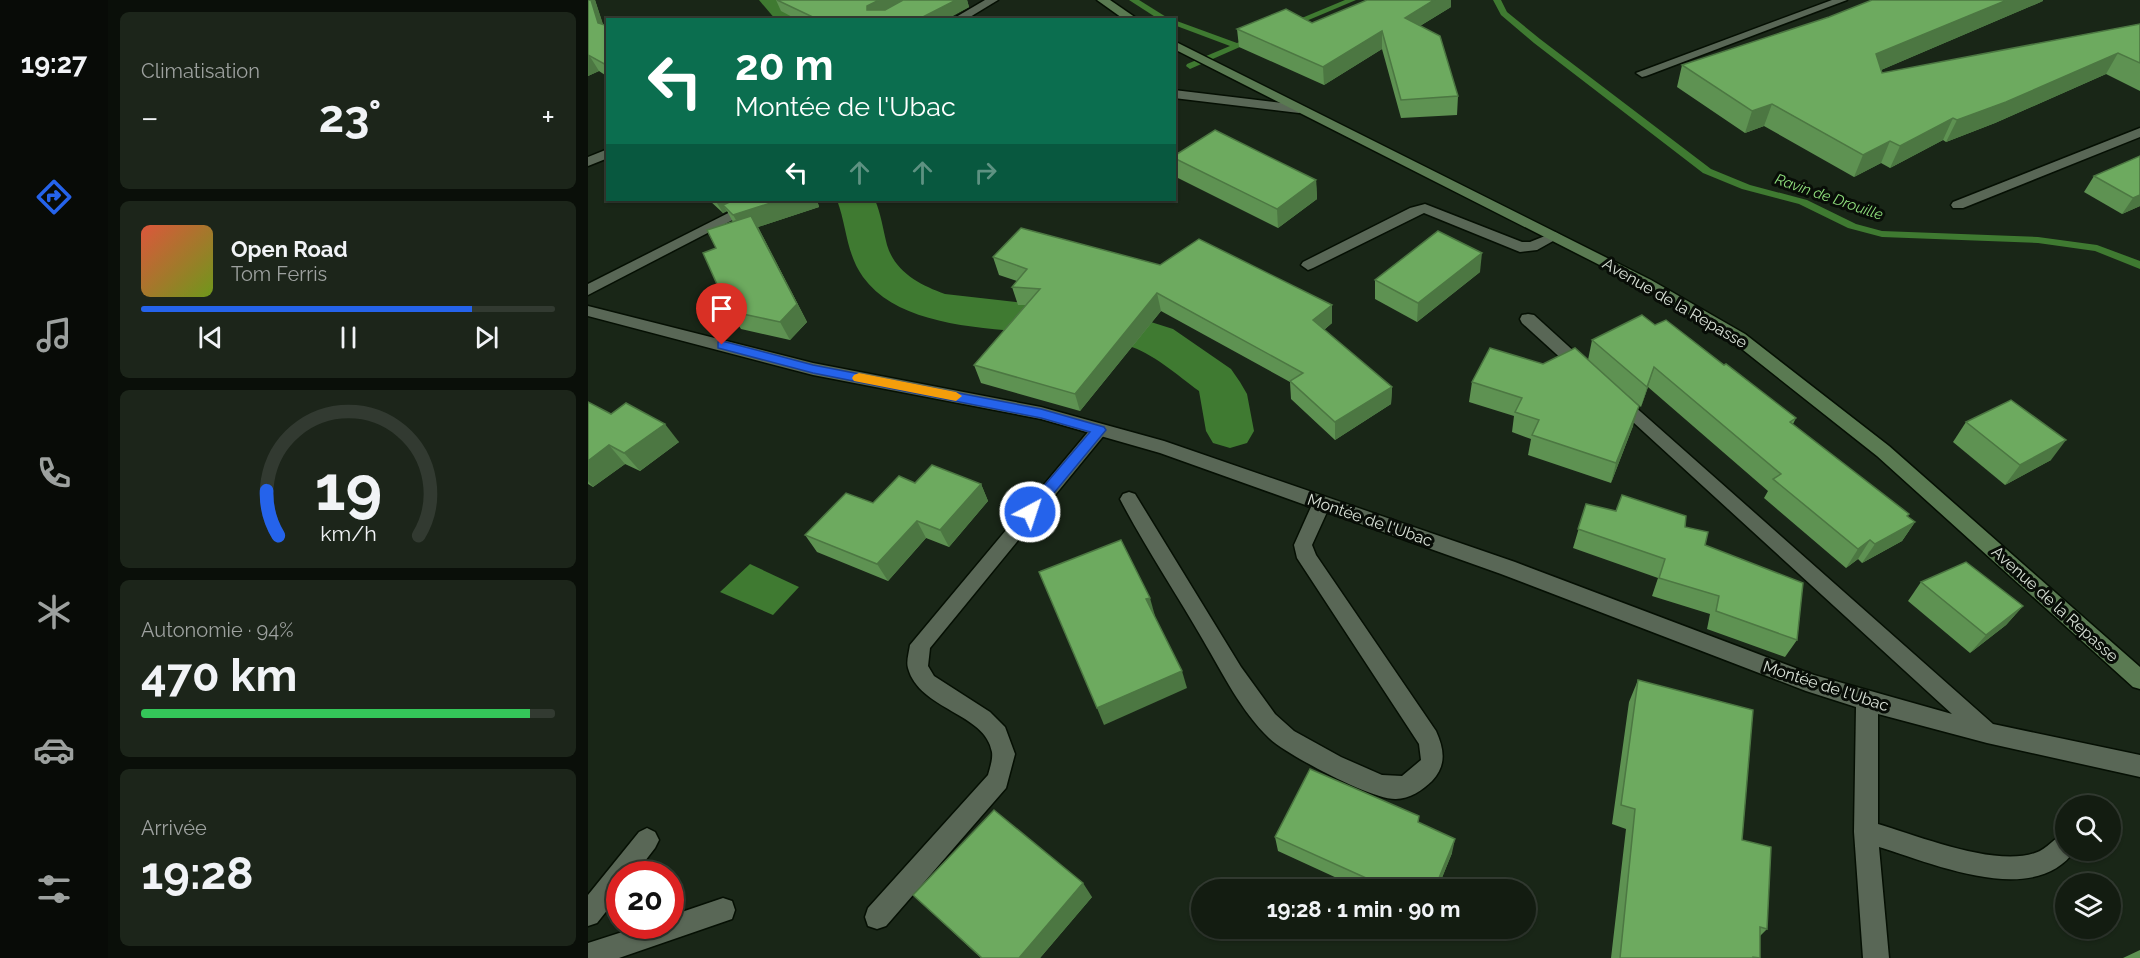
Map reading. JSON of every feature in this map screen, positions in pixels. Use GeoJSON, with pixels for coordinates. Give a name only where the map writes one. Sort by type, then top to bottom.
{"type":"FeatureCollection","features":[{"type":"Feature","properties":{"kind":"street"},"geometry":{"type":"LineString","coordinates":[[960,18],[993,0]]}},
{"type":"Feature","properties":{"kind":"street"},"geometry":{"type":"LineString","coordinates":[[1102,0],[1131,18]]}},
{"type":"Feature","properties":{"kind":"street"},"geometry":{"type":"LineString","coordinates":[[1642,73],[1842,0]]}},
{"type":"Feature","properties":{"kind":"street","name":"Avenue de la Repasse"},"geometry":{"type":"LineString","coordinates":[[1176,45],[1555,236],[1709,320],[1763,355],[1883,451],[2140,680]]}},
{"type":"Feature","properties":{"kind":"street"},"geometry":{"type":"LineString","coordinates":[[1176,94],[1299,109]]}},
{"type":"Feature","properties":{"kind":"street"},"geometry":{"type":"LineString","coordinates":[[1958,204],[2140,132]]}},
{"type":"Feature","properties":{"kind":"street"},"geometry":{"type":"LineString","coordinates":[[588,162],[606,154]]}},
{"type":"Feature","properties":{"kind":"street"},"geometry":{"type":"LineString","coordinates":[[588,290],[762,201]]}},
{"type":"Feature","properties":{"kind":"street"},"geometry":{"type":"LineString","coordinates":[[1308,265],[1425,208],[1520,247],[1532,247],[1555,236]]}},
{"type":"Feature","properties":{"kind":"street","name":"Montée de l'Ubac"},"geometry":{"type":"LineString","coordinates":[[588,311],[813,369],[1041,413],[1164,448],[1508,567],[1813,684],[1987,733],[2140,766]]}},
{"type":"Feature","properties":{"kind":"street"},"geometry":{"type":"LineString","coordinates":[[1528,319],[1987,733]]}},
{"type":"Feature","properties":{"kind":"street"},"geometry":{"type":"LineString","coordinates":[[877,917],[998,780],[1005,760],[1003,742],[990,724],[937,692],[920,676],[916,666],[916,656],[921,645],[1099,430]]}},
{"type":"Feature","properties":{"kind":"street"},"geometry":{"type":"LineString","coordinates":[[1129,499],[1242,687],[1279,733],[1361,777],[1385,787],[1398,788],[1413,782],[1430,768],[1434,757],[1433,749],[1428,738],[1307,558],[1303,545],[1321,504]]}},
{"type":"Feature","properties":{"kind":"street"},"geometry":{"type":"LineString","coordinates":[[1867,701],[1866,832],[1876,958]]}},
{"type":"Feature","properties":{"kind":"street"},"geometry":{"type":"LineString","coordinates":[[1866,832],[1992,868],[2018,869],[2038,864],[2055,856]]}},
{"type":"Feature","properties":{"kind":"street"},"geometry":{"type":"LineString","coordinates":[[588,914],[647,840]]}},
{"type":"Feature","properties":{"kind":"street"},"geometry":{"type":"LineString","coordinates":[[588,956],[723,910]]}},
{"type":"Feature","properties":{"kind":"shaded area"},"geometry":{"type":"Polygon","coordinates":[[[750,564],[799,587],[773,615],[720,592],[750,564]]]}},
{"type":"Feature","properties":{"kind":"building"},"geometry":{"type":"Polygon","coordinates":[[[588,0],[591,0],[598,23],[606,25],[606,65],[588,55],[588,0]]]}},
{"type":"Feature","properties":{"kind":"building"},"geometry":{"type":"Polygon","coordinates":[[[777,0],[879,0],[867,6],[867,10],[885,10],[903,0],[956,0],[921,18],[815,18],[777,0]]]}},
{"type":"Feature","properties":{"kind":"building"},"geometry":{"type":"Polygon","coordinates":[[[1367,0],[1434,0],[1405,18],[1440,36],[1458,96],[1401,100],[1382,31],[1323,67],[1237,29],[1286,9],[1312,23],[1367,0]]]}},
{"type":"Feature","properties":{"kind":"building"},"geometry":{"type":"Polygon","coordinates":[[[1872,0],[2007,0],[1876,54],[1882,73],[2140,24],[2140,63],[2118,53],[2006,102],[1957,120],[1953,118],[1900,146],[1890,141],[1863,155],[1772,104],[1752,111],[1682,65],[1829,17],[1872,0]]]}},
{"type":"Feature","properties":{"kind":"building"},"geometry":{"type":"Polygon","coordinates":[[[1215,130],[1316,180],[1277,209],[1176,159],[1176,155],[1215,130]]]}},
{"type":"Feature","properties":{"kind":"building"},"geometry":{"type":"Polygon","coordinates":[[[2140,156],[2140,195],[2133,198],[2094,176],[2140,156]]]}},
{"type":"Feature","properties":{"kind":"building"},"geometry":{"type":"Polygon","coordinates":[[[732,201],[777,201],[733,215],[723,205],[732,201]]]}},
{"type":"Feature","properties":{"kind":"building"},"geometry":{"type":"Polygon","coordinates":[[[751,216],[797,304],[780,322],[729,311],[703,253],[716,248],[707,230],[751,216]]]}},
{"type":"Feature","properties":{"kind":"building"},"geometry":{"type":"Polygon","coordinates":[[[1021,228],[1160,265],[1199,239],[1332,305],[1313,320],[1392,387],[1335,422],[1290,381],[1303,373],[1157,293],[1075,394],[974,365],[1040,289],[1012,287],[1027,269],[993,257],[1021,228]]]}},
{"type":"Feature","properties":{"kind":"building"},"geometry":{"type":"Polygon","coordinates":[[[1438,231],[1482,253],[1418,303],[1375,280],[1438,231]]]}},
{"type":"Feature","properties":{"kind":"building"},"geometry":{"type":"Polygon","coordinates":[[[1642,315],[1655,325],[1666,320],[1724,365],[1726,364],[1796,418],[1790,422],[1909,514],[1907,516],[1915,522],[1875,544],[1870,540],[1858,549],[1773,479],[1781,474],[1654,367],[1647,387],[1592,340],[1642,315]]]}},
{"type":"Feature","properties":{"kind":"building"},"geometry":{"type":"Polygon","coordinates":[[[1490,348],[1543,364],[1575,348],[1639,406],[1616,463],[1532,435],[1539,420],[1515,412],[1522,398],[1472,382],[1490,348]]]}},
{"type":"Feature","properties":{"kind":"building"},"geometry":{"type":"Polygon","coordinates":[[[2011,400],[2066,440],[2020,465],[1966,422],[2011,400]]]}},
{"type":"Feature","properties":{"kind":"building"},"geometry":{"type":"Polygon","coordinates":[[[588,402],[611,414],[626,403],[665,424],[624,453],[609,445],[588,461],[588,402]]]}},
{"type":"Feature","properties":{"kind":"building"},"geometry":{"type":"Polygon","coordinates":[[[932,465],[981,484],[940,530],[917,521],[877,564],[805,535],[846,493],[873,503],[899,476],[915,483],[932,465]]]}},
{"type":"Feature","properties":{"kind":"building"},"geometry":{"type":"Polygon","coordinates":[[[1622,495],[1686,516],[1685,527],[1708,532],[1705,545],[1803,583],[1797,640],[1716,611],[1719,596],[1659,578],[1665,559],[1578,529],[1586,504],[1616,511],[1622,495]]]}},
{"type":"Feature","properties":{"kind":"building"},"geometry":{"type":"Polygon","coordinates":[[[1121,540],[1150,598],[1146,599],[1182,671],[1097,708],[1039,572],[1121,540]]]}},
{"type":"Feature","properties":{"kind":"building"},"geometry":{"type":"Polygon","coordinates":[[[1966,562],[2023,606],[1986,635],[1921,582],[1966,562]]]}},
{"type":"Feature","properties":{"kind":"building"},"geometry":{"type":"Polygon","coordinates":[[[1638,680],[1753,710],[1742,840],[1771,847],[1767,929],[1760,927],[1760,958],[1620,958],[1635,809],[1621,805],[1638,680]]]}},
{"type":"Feature","properties":{"kind":"building"},"geometry":{"type":"Polygon","coordinates":[[[1310,769],[1419,816],[1418,822],[1455,839],[1439,879],[1368,879],[1275,837],[1310,769]]]}},
{"type":"Feature","properties":{"kind":"building"},"geometry":{"type":"Polygon","coordinates":[[[994,810],[1083,883],[1019,958],[982,958],[913,895],[994,810]]]}},
{"type":"Feature","properties":{"kind":"waterway"},"geometry":{"type":"LineString","coordinates":[[774,0],[791,18]]}},
{"type":"Feature","properties":{"kind":"waterway"},"geometry":{"type":"LineString","coordinates":[[1133,0],[1164,18]]}},
{"type":"Feature","properties":{"kind":"waterway"},"geometry":{"type":"LineString","coordinates":[[1289,25],[1352,0]]}},
{"type":"Feature","properties":{"kind":"waterway","name":"Ravin de Drouille"},"geometry":{"type":"LineString","coordinates":[[1497,0],[1504,13],[1537,41],[1707,171],[1746,187],[1803,202],[1852,226],[1882,234],[2038,240],[2097,248],[2140,265]]}},
{"type":"Feature","properties":{"kind":"waterway"},"geometry":{"type":"LineString","coordinates":[[1176,23],[1237,46]]}},
{"type":"Feature","properties":{"kind":"waterway"},"geometry":{"type":"LineString","coordinates":[[1190,66],[1254,39]]}},
{"type":"Feature","properties":{"kind":"waterway"},"geometry":{"type":"LineString","coordinates":[[856,201],[872,258],[878,269],[896,287],[919,300],[944,308],[1095,325],[1132,331],[1157,340],[1215,380],[1224,394],[1230,431]]}},
{"type":"Feature","properties":{"kind":"slow traffic"},"geometry":{"type":"LineString","coordinates":[[859,378],[956,396]]}},
{"type":"Feature","properties":{"kind":"route"},"geometry":{"type":"LineString","coordinates":[[722,345],[813,369],[1041,413],[1099,430],[1030,512]]}}]}
